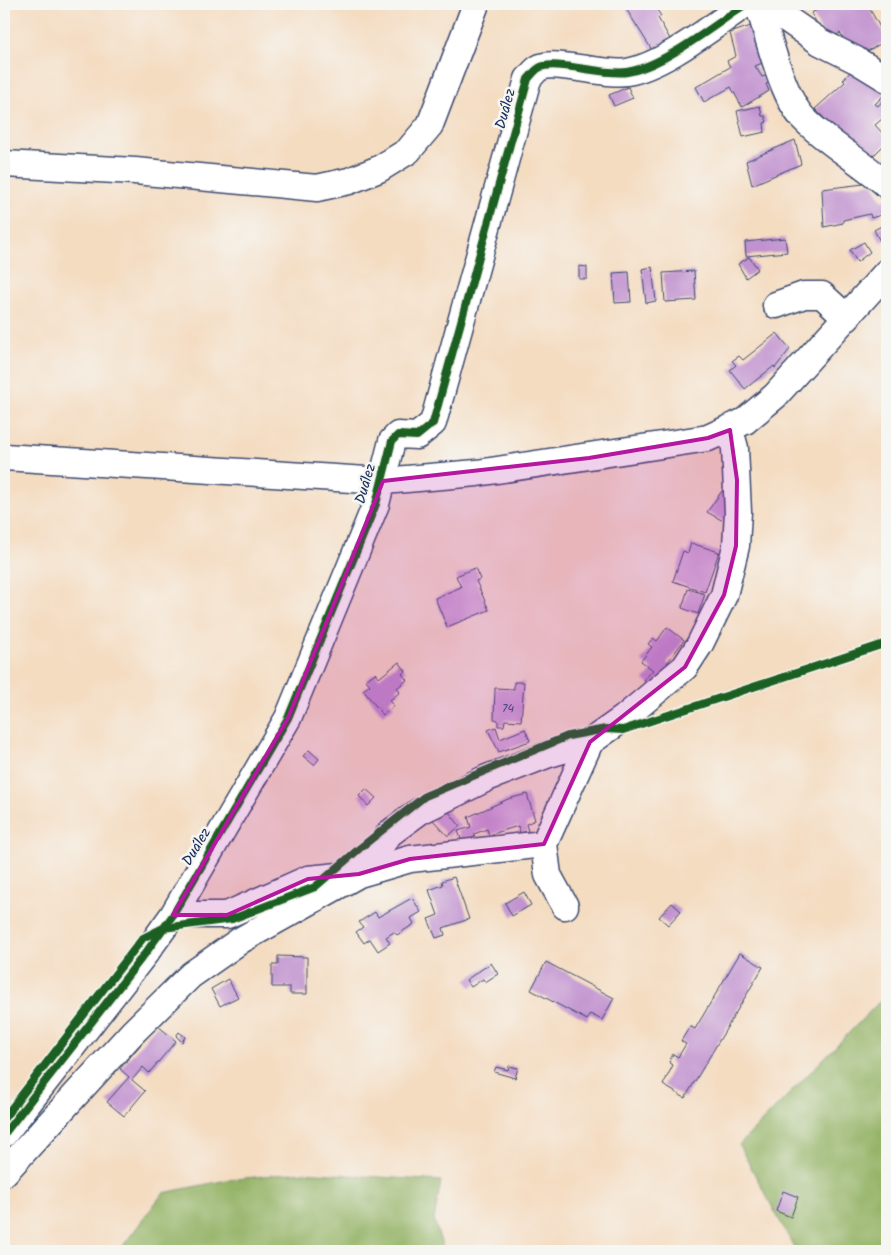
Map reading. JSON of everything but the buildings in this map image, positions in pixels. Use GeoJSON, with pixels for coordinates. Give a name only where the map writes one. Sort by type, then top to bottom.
{"type":"FeatureCollection","features":[{"type":"Feature","properties":{"kind":"street"},"geometry":{"type":"LineString","coordinates":[[4,164],[135,171],[317,188],[349,181],[378,168],[408,151],[430,125],[476,4]]}},
{"type":"Feature","properties":{"kind":"street","name":"Duález"},"geometry":{"type":"LineString","coordinates":[[4,1134],[147,952],[173,915],[288,718],[376,504],[392,441],[398,435],[417,436],[433,423],[528,79],[539,68],[553,65],[607,73],[626,72],[647,67],[746,4]]}},
{"type":"Feature","properties":{"kind":"street"},"geometry":{"type":"LineString","coordinates":[[758,4],[785,86],[801,117],[823,136],[872,171],[887,185]]}},
{"type":"Feature","properties":{"kind":"street"},"geometry":{"type":"LineString","coordinates":[[765,4],[820,42],[856,60],[887,79]]}},
{"type":"Feature","properties":{"kind":"street","name":"Duález"},"geometry":{"type":"LineString","coordinates":[[4,457],[383,481],[477,473],[708,438],[730,430],[775,396],[887,272]]}},
{"type":"Feature","properties":{"kind":"street"},"geometry":{"type":"LineString","coordinates":[[776,305],[804,295],[822,295],[847,318]]}},
{"type":"Feature","properties":{"kind":"street"},"geometry":{"type":"LineString","coordinates":[[12,1160],[133,1032],[191,975],[241,940],[359,874],[390,833],[420,811],[487,778],[549,754],[590,742],[624,718],[685,667],[700,644],[724,595],[736,546],[738,512],[735,448],[730,430]]}},
{"type":"Feature","properties":{"kind":"street"},"geometry":{"type":"LineString","coordinates":[[565,906],[548,875],[544,844],[590,742]]}},
{"type":"Feature","properties":{"kind":"street"},"geometry":{"type":"LineString","coordinates":[[173,915],[227,915],[308,880],[359,874],[410,859],[544,844]]}},
{"type":"Feature","properties":{"kind":"highlighted area"},"geometry":{"type":"Polygon","coordinates":[[[730,430],[737,480],[736,546],[724,595],[685,667],[590,742],[544,844],[410,859],[359,874],[308,879],[227,915],[173,915],[288,718],[383,481],[589,458],[708,438],[730,430]]]}},
{"type":"Feature","properties":{"kind":"green space"},"geometry":{"type":"Polygon","coordinates":[[[887,994],[887,1251],[796,1251],[739,1145],[887,994]]]}},
{"type":"Feature","properties":{"kind":"green space"},"geometry":{"type":"Polygon","coordinates":[[[302,1172],[441,1181],[434,1220],[444,1251],[119,1251],[163,1193],[227,1180],[302,1172]]]}},
{"type":"Feature","properties":{"kind":"cycle path"},"geometry":{"type":"LineString","coordinates":[[4,1134],[173,915],[288,718],[376,504],[392,441],[398,435],[417,436],[433,423],[528,79],[538,69],[556,65],[617,73],[641,68],[657,62],[688,44],[746,4]]}},
{"type":"Feature","properties":{"kind":"cycle path"},"geometry":{"type":"LineString","coordinates":[[4,1118],[143,938],[163,928],[232,919],[315,887],[425,796],[568,736],[606,729],[623,730],[887,643]]}}]}
